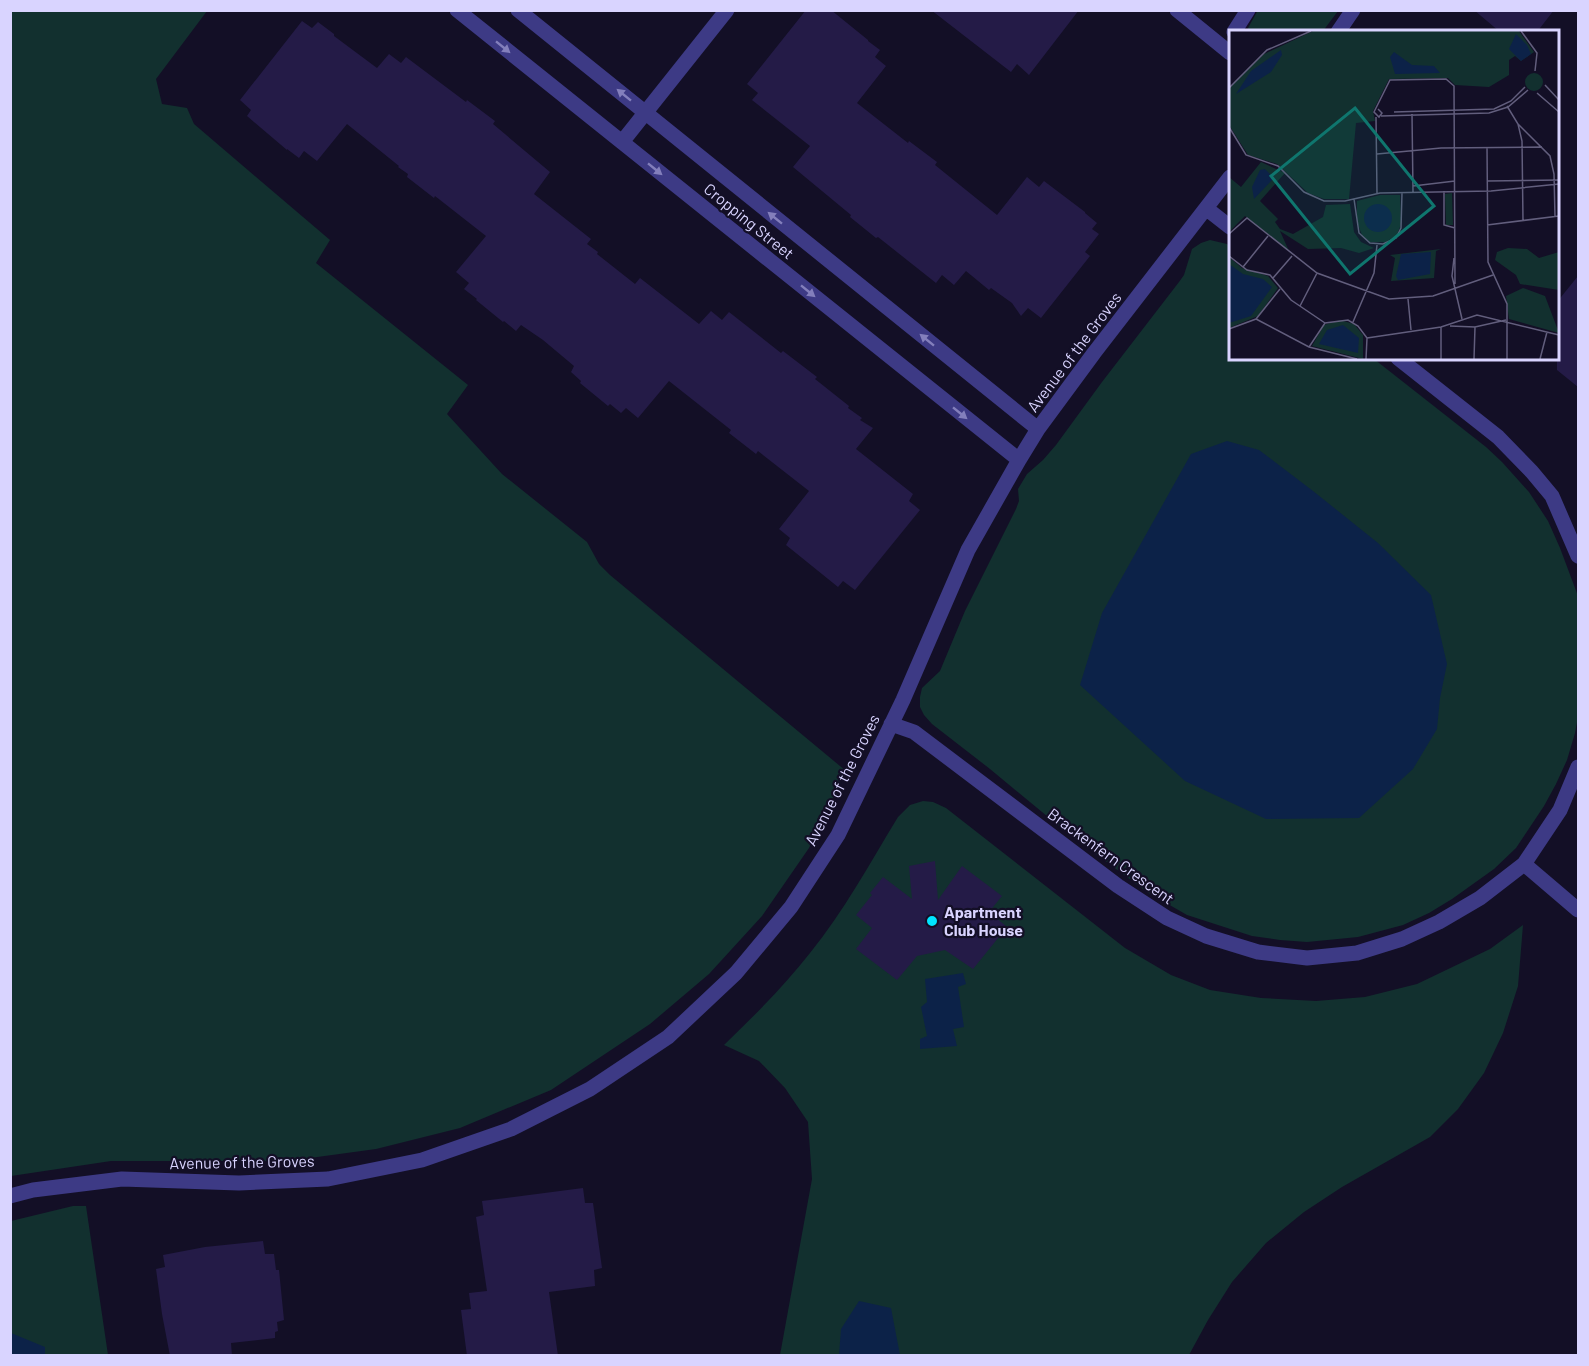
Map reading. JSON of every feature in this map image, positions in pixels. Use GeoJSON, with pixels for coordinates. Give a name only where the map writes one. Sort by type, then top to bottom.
{"type":"FeatureCollection","features":[{"type":"Feature","properties":{"kind":"street","name":"Cropping Street"},"geometry":{"type":"LineString","coordinates":[[457,10],[1019,460]]}},
{"type":"Feature","properties":{"kind":"street","name":"Cropping Street"},"geometry":{"type":"LineString","coordinates":[[518,10],[1038,429]]}},
{"type":"Feature","properties":{"kind":"street"},"geometry":{"type":"LineString","coordinates":[[622,142],[727,10]]}},
{"type":"Feature","properties":{"kind":"street"},"geometry":{"type":"LineString","coordinates":[[1177,10],[1228,46]]}},
{"type":"Feature","properties":{"kind":"street"},"geometry":{"type":"LineString","coordinates":[[1235,30],[1248,10]]}},
{"type":"Feature","properties":{"kind":"street"},"geometry":{"type":"LineString","coordinates":[[1339,30],[1353,10]]}},
{"type":"Feature","properties":{"kind":"street","name":"Avenue of the Groves"},"geometry":{"type":"LineString","coordinates":[[10,1196],[33,1190],[122,1179],[239,1183],[328,1179],[422,1160],[511,1129],[590,1089],[668,1037],[736,973],[791,907],[838,835],[903,700],[968,550],[1019,460],[1038,429],[1094,353],[1229,178]]}},
{"type":"Feature","properties":{"kind":"street"},"geometry":{"type":"LineString","coordinates":[[1207,209],[1229,226]]}},
{"type":"Feature","properties":{"kind":"street"},"geometry":{"type":"LineString","coordinates":[[1400,360],[1498,438],[1532,472],[1552,496],[1578,556]]}},
{"type":"Feature","properties":{"kind":"street","name":"Brackenfern Crescent"},"geometry":{"type":"LineString","coordinates":[[891,724],[914,732],[1118,886],[1167,918],[1206,936],[1258,952],[1307,958],[1357,953],[1402,939],[1439,922],[1480,898],[1524,864],[1560,810],[1578,768]]}},
{"type":"Feature","properties":{"kind":"street"},"geometry":{"type":"LineString","coordinates":[[1524,864],[1578,910]]}},
{"type":"Feature","properties":{"kind":"green space"},"geometry":{"type":"Polygon","coordinates":[[[1258,10],[1338,10],[1324,30],[1248,30],[1258,10]]]}},
{"type":"Feature","properties":{"kind":"green space"},"geometry":{"type":"Polygon","coordinates":[[[10,11],[207,11],[156,79],[162,104],[187,108],[194,124],[330,240],[316,263],[468,385],[447,414],[502,474],[587,542],[599,564],[610,575],[846,771],[809,848],[762,916],[709,974],[650,1024],[551,1090],[460,1128],[376,1149],[288,1161],[111,1161],[11,1176],[10,11]]]}},
{"type":"Feature","properties":{"kind":"green space"},"geometry":{"type":"Polygon","coordinates":[[[1210,240],[1229,246],[1229,360],[1375,360],[1486,447],[1529,492],[1548,521],[1578,596],[1578,717],[1567,760],[1544,806],[1516,848],[1494,869],[1452,899],[1403,925],[1358,937],[1307,942],[1280,940],[1252,936],[1187,915],[1147,892],[1065,831],[932,724],[920,707],[922,688],[940,671],[965,611],[1016,509],[1019,501],[1018,489],[1027,474],[1056,445],[1179,282],[1184,275],[1192,249],[1210,240]]]}},
{"type":"Feature","properties":{"kind":"green space"},"geometry":{"type":"Polygon","coordinates":[[[923,801],[933,802],[946,808],[1125,948],[1171,975],[1210,990],[1261,998],[1316,1001],[1365,997],[1417,984],[1490,949],[1523,925],[1518,986],[1503,1033],[1484,1073],[1458,1109],[1430,1137],[1342,1187],[1304,1212],[1266,1243],[1232,1282],[1189,1355],[780,1355],[812,1179],[808,1122],[785,1088],[759,1061],[724,1045],[779,989],[822,937],[856,887],[898,817],[910,805],[923,801]]]}},
{"type":"Feature","properties":{"kind":"green space"},"geometry":{"type":"Polygon","coordinates":[[[73,1206],[86,1206],[108,1355],[11,1356],[11,1221],[73,1206]]]}},
{"type":"Feature","properties":{"kind":"water"},"geometry":{"type":"Polygon","coordinates":[[[1227,441],[1259,450],[1378,543],[1431,595],[1447,664],[1437,729],[1413,769],[1359,818],[1266,819],[1185,781],[1080,685],[1102,613],[1191,454],[1227,441]]]}},
{"type":"Feature","properties":{"kind":"water"},"geometry":{"type":"Polygon","coordinates":[[[963,973],[966,984],[958,987],[964,1027],[953,1029],[957,1046],[920,1049],[920,1039],[927,1036],[921,1007],[927,1002],[925,979],[963,973]]]}},
{"type":"Feature","properties":{"kind":"water"},"geometry":{"type":"Polygon","coordinates":[[[859,1301],[891,1308],[900,1355],[839,1355],[841,1329],[859,1301]]]}},
{"type":"Feature","properties":{"kind":"water"},"geometry":{"type":"Polygon","coordinates":[[[11,1333],[45,1347],[45,1355],[11,1355],[11,1333]]]}},
{"type":"Feature","properties":{"kind":"building"},"geometry":{"type":"Polygon","coordinates":[[[806,10],[831,10],[880,50],[875,57],[886,66],[857,103],[908,143],[909,141],[937,162],[935,165],[997,215],[1027,177],[1039,187],[1044,181],[1097,223],[1092,229],[1099,234],[1085,252],[1090,256],[1041,318],[1028,308],[1021,316],[1012,303],[991,288],[989,290],[966,271],[954,285],[942,275],[936,283],[850,217],[851,215],[793,167],[810,146],[752,100],[758,93],[747,84],[806,10]]]}},
{"type":"Feature","properties":{"kind":"building"},"geometry":{"type":"Polygon","coordinates":[[[931,10],[1079,10],[1029,75],[1017,64],[1011,72],[931,10]]]}},
{"type":"Feature","properties":{"kind":"building"},"geometry":{"type":"Polygon","coordinates":[[[1474,10],[1554,10],[1539,30],[1498,30],[1474,10]]]}},
{"type":"Feature","properties":{"kind":"building"},"geometry":{"type":"Polygon","coordinates":[[[302,21],[312,28],[318,22],[377,68],[389,54],[401,63],[406,57],[466,102],[467,100],[495,121],[493,124],[550,172],[534,194],[591,239],[587,244],[598,252],[597,254],[635,284],[640,278],[699,324],[711,311],[722,320],[729,312],[781,353],[783,351],[817,377],[815,379],[862,418],[860,420],[873,428],[856,449],[913,494],[909,501],[920,510],[855,590],[843,581],[838,587],[786,545],[790,538],[779,529],[809,491],[758,451],[756,454],[729,433],[731,430],[669,381],[638,418],[626,408],[621,413],[610,404],[608,406],[580,383],[581,381],[571,372],[574,366],[543,340],[521,325],[516,331],[464,289],[469,283],[456,272],[486,236],[407,177],[408,174],[399,166],[347,124],[317,161],[304,151],[299,158],[247,116],[251,110],[240,100],[302,21]]]}},
{"type":"Feature","properties":{"kind":"building"},"geometry":{"type":"Polygon","coordinates":[[[1578,276],[1578,387],[1557,370],[1559,300],[1578,276]]]}},
{"type":"Feature","properties":{"kind":"building","name":"Apartment Club House"},"geometry":{"type":"Polygon","coordinates":[[[935,861],[938,900],[962,866],[1002,896],[989,912],[1007,927],[973,969],[945,950],[917,956],[897,980],[856,949],[872,928],[856,915],[883,877],[912,899],[909,866],[935,861]]]}},
{"type":"Feature","properties":{"kind":"building"},"geometry":{"type":"Polygon","coordinates":[[[583,1188],[585,1203],[593,1203],[602,1268],[594,1270],[595,1286],[549,1292],[558,1356],[467,1356],[461,1310],[471,1309],[469,1293],[487,1291],[476,1217],[484,1215],[482,1201],[583,1188]]]}},
{"type":"Feature","properties":{"kind":"building"},"geometry":{"type":"Polygon","coordinates":[[[263,1241],[265,1254],[274,1254],[276,1270],[279,1270],[284,1320],[277,1322],[278,1331],[275,1332],[275,1338],[231,1343],[232,1356],[170,1356],[156,1269],[165,1267],[163,1255],[205,1247],[263,1241]]]}},
{"type":"Feature","properties":{"kind":"place","name":"Apartment Club House"},"geometry":{"type":"Point","coordinates":[932,921]}}]}
